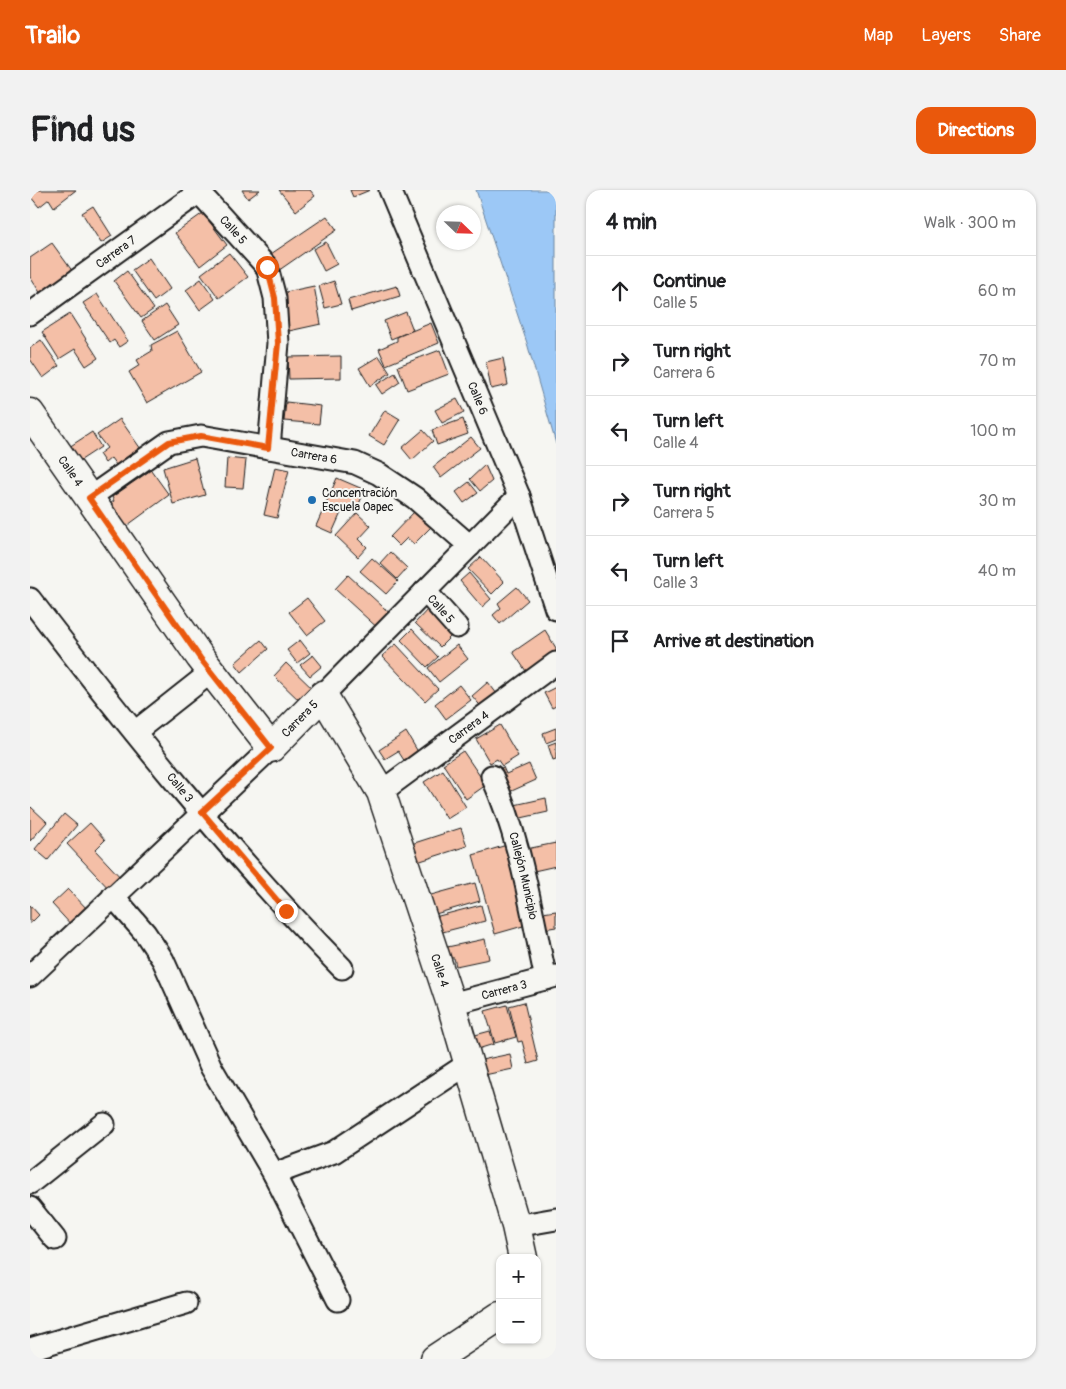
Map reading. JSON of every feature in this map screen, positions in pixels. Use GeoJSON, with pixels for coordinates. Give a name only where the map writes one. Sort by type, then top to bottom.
{"type":"FeatureCollection","features":[{"type":"Feature","properties":{"kind":"street","name":"Calle 6"},"geometry":{"type":"LineString","coordinates":[[390,190],[519,496],[556,610]]}},
{"type":"Feature","properties":{"kind":"street","name":"Carrera 7"},"geometry":{"type":"LineString","coordinates":[[30,314],[199,191]]}},
{"type":"Feature","properties":{"kind":"street","name":"Calle 5"},"geometry":{"type":"LineString","coordinates":[[199,191],[267,267],[275,298],[278,343],[268,448]]}},
{"type":"Feature","properties":{"kind":"street","name":"Calle 4"},"geometry":{"type":"LineString","coordinates":[[30,413],[211,672],[271,748]]}},
{"type":"Feature","properties":{"kind":"street","name":"Carrera 6"},"geometry":{"type":"LineString","coordinates":[[89,498],[169,442],[201,436],[355,463],[378,474],[415,498],[470,546]]}},
{"type":"Feature","properties":{"kind":"street","name":"Carrera 5"},"geometry":{"type":"LineString","coordinates":[[30,976],[271,748],[519,496]]}},
{"type":"Feature","properties":{"kind":"street","name":"Calle 5"},"geometry":{"type":"LineString","coordinates":[[425,592],[456,627]]}},
{"type":"Feature","properties":{"kind":"street","name":"Calle 3"},"geometry":{"type":"LineString","coordinates":[[30,599],[134,732],[286,911],[342,968]]}},
{"type":"Feature","properties":{"kind":"street","name":"Carrera 4"},"geometry":{"type":"LineString","coordinates":[[381,792],[556,663]]}},
{"type":"Feature","properties":{"kind":"street"},"geometry":{"type":"LineString","coordinates":[[134,732],[211,672]]}},
{"type":"Feature","properties":{"kind":"street","name":"Calle 4"},"geometry":{"type":"LineString","coordinates":[[323,695],[381,792],[451,1004],[516,1226],[522,1254]]}},
{"type":"Feature","properties":{"kind":"street","name":"Callejón Municipio"},"geometry":{"type":"LineString","coordinates":[[492,776],[504,802],[513,829],[551,977]]}},
{"type":"Feature","properties":{"kind":"street"},"geometry":{"type":"LineString","coordinates":[[113,896],[145,932],[163,960],[211,1067],[274,1174],[338,1300]]}},
{"type":"Feature","properties":{"kind":"street","name":"Carrera 3"},"geometry":{"type":"LineString","coordinates":[[451,1004],[551,977]]}},
{"type":"Feature","properties":{"kind":"street"},"geometry":{"type":"LineString","coordinates":[[274,1174],[334,1152],[469,1063]]}},
{"type":"Feature","properties":{"kind":"street"},"geometry":{"type":"LineString","coordinates":[[30,1182],[104,1124]]}},
{"type":"Feature","properties":{"kind":"street"},"geometry":{"type":"LineString","coordinates":[[30,1208],[55,1239]]}},
{"type":"Feature","properties":{"kind":"street"},"geometry":{"type":"LineString","coordinates":[[516,1226],[556,1219]]}},
{"type":"Feature","properties":{"kind":"street"},"geometry":{"type":"LineString","coordinates":[[30,1349],[186,1303]]}},
{"type":"Feature","properties":{"kind":"street"},"geometry":{"type":"LineString","coordinates":[[435,1359],[496,1319]]}},
{"type":"Feature","properties":{"kind":"water"},"geometry":{"type":"Polygon","coordinates":[[[476,190],[556,190],[556,444],[527,343],[476,190]]]}},
{"type":"Feature","properties":{"kind":"building"},"geometry":{"type":"Polygon","coordinates":[[[30,190],[76,190],[54,207],[49,199],[39,207],[30,196],[30,190]]]}},
{"type":"Feature","properties":{"kind":"building"},"geometry":{"type":"Polygon","coordinates":[[[242,190],[260,190],[248,199],[242,190]]]}},
{"type":"Feature","properties":{"kind":"building"},"geometry":{"type":"Polygon","coordinates":[[[279,190],[310,190],[315,196],[296,211],[279,190]]]}},
{"type":"Feature","properties":{"kind":"building"},"geometry":{"type":"Polygon","coordinates":[[[350,190],[370,190],[353,197],[350,190]]]}},
{"type":"Feature","properties":{"kind":"building"},"geometry":{"type":"Polygon","coordinates":[[[93,206],[112,236],[101,243],[82,213],[93,206]]]}},
{"type":"Feature","properties":{"kind":"building"},"geometry":{"type":"Polygon","coordinates":[[[203,213],[227,245],[200,266],[175,233],[203,213]]]}},
{"type":"Feature","properties":{"kind":"building"},"geometry":{"type":"Polygon","coordinates":[[[327,216],[337,230],[275,273],[265,258],[327,216]]]}},
{"type":"Feature","properties":{"kind":"building"},"geometry":{"type":"Polygon","coordinates":[[[326,242],[337,264],[324,271],[313,249],[326,242]]]}},
{"type":"Feature","properties":{"kind":"building"},"geometry":{"type":"Polygon","coordinates":[[[52,243],[73,272],[41,294],[30,277],[30,258],[52,243]]]}},
{"type":"Feature","properties":{"kind":"building"},"geometry":{"type":"Polygon","coordinates":[[[229,253],[248,277],[219,298],[201,274],[229,253]]]}},
{"type":"Feature","properties":{"kind":"building"},"geometry":{"type":"Polygon","coordinates":[[[149,258],[170,289],[154,301],[132,270],[149,258]]]}},
{"type":"Feature","properties":{"kind":"building"},"geometry":{"type":"Polygon","coordinates":[[[127,271],[154,309],[141,318],[114,281],[127,271]]]}},
{"type":"Feature","properties":{"kind":"building"},"geometry":{"type":"Polygon","coordinates":[[[201,279],[215,299],[200,310],[186,290],[201,279]]]}},
{"type":"Feature","properties":{"kind":"building"},"geometry":{"type":"Polygon","coordinates":[[[334,281],[341,304],[325,308],[319,286],[334,281]]]}},
{"type":"Feature","properties":{"kind":"building"},"geometry":{"type":"Polygon","coordinates":[[[314,286],[321,324],[289,331],[281,293],[314,286]]]}},
{"type":"Feature","properties":{"kind":"building"},"geometry":{"type":"Polygon","coordinates":[[[397,286],[400,296],[351,311],[348,300],[397,286]]]}},
{"type":"Feature","properties":{"kind":"building"},"geometry":{"type":"Polygon","coordinates":[[[97,294],[128,341],[119,347],[114,340],[110,343],[83,303],[97,294]]]}},
{"type":"Feature","properties":{"kind":"building"},"geometry":{"type":"Polygon","coordinates":[[[165,305],[178,325],[155,340],[142,321],[165,305]]]}},
{"type":"Feature","properties":{"kind":"building"},"geometry":{"type":"Polygon","coordinates":[[[406,312],[413,330],[391,339],[384,321],[406,312]]]}},
{"type":"Feature","properties":{"kind":"building"},"geometry":{"type":"Polygon","coordinates":[[[70,314],[98,358],[86,366],[75,349],[59,359],[42,332],[70,314]]]}},
{"type":"Feature","properties":{"kind":"building"},"geometry":{"type":"Polygon","coordinates":[[[431,323],[439,343],[386,365],[379,349],[397,341],[397,337],[431,323]]]}},
{"type":"Feature","properties":{"kind":"building"},"geometry":{"type":"Polygon","coordinates":[[[177,331],[201,372],[147,403],[129,372],[140,365],[137,360],[152,351],[151,345],[177,331]]]}},
{"type":"Feature","properties":{"kind":"building"},"geometry":{"type":"Polygon","coordinates":[[[41,340],[59,366],[43,378],[30,359],[30,348],[41,340]]]}},
{"type":"Feature","properties":{"kind":"building"},"geometry":{"type":"Polygon","coordinates":[[[440,350],[449,374],[407,390],[398,366],[440,350]]]}},
{"type":"Feature","properties":{"kind":"building"},"geometry":{"type":"Polygon","coordinates":[[[341,356],[341,378],[289,379],[288,357],[341,356]]]}},
{"type":"Feature","properties":{"kind":"building"},"geometry":{"type":"Polygon","coordinates":[[[379,356],[390,373],[370,386],[359,368],[379,356]]]}},
{"type":"Feature","properties":{"kind":"building"},"geometry":{"type":"Polygon","coordinates":[[[503,358],[508,385],[491,389],[486,362],[503,358]]]}},
{"type":"Feature","properties":{"kind":"building"},"geometry":{"type":"Polygon","coordinates":[[[395,373],[400,382],[382,394],[376,385],[395,373]]]}},
{"type":"Feature","properties":{"kind":"building"},"geometry":{"type":"Polygon","coordinates":[[[457,399],[464,412],[442,423],[435,410],[457,399]]]}},
{"type":"Feature","properties":{"kind":"building"},"geometry":{"type":"Polygon","coordinates":[[[286,402],[321,406],[319,424],[284,421],[286,402]]]}},
{"type":"Feature","properties":{"kind":"building"},"geometry":{"type":"Polygon","coordinates":[[[385,410],[400,419],[384,445],[369,436],[385,410]]]}},
{"type":"Feature","properties":{"kind":"building"},"geometry":{"type":"Polygon","coordinates":[[[120,419],[143,452],[119,469],[111,458],[105,463],[99,454],[107,448],[97,435],[120,419]]]}},
{"type":"Feature","properties":{"kind":"building"},"geometry":{"type":"Polygon","coordinates":[[[463,419],[468,434],[437,445],[432,430],[463,419]]]}},
{"type":"Feature","properties":{"kind":"building"},"geometry":{"type":"Polygon","coordinates":[[[423,430],[433,441],[412,460],[402,448],[423,430]]]}},
{"type":"Feature","properties":{"kind":"building"},"geometry":{"type":"Polygon","coordinates":[[[92,432],[101,447],[75,464],[66,449],[92,432]]]}},
{"type":"Feature","properties":{"kind":"building"},"geometry":{"type":"Polygon","coordinates":[[[471,437],[480,448],[441,478],[433,467],[471,437]]]}},
{"type":"Feature","properties":{"kind":"building"},"geometry":{"type":"Polygon","coordinates":[[[195,458],[205,495],[173,504],[163,468],[195,458]]]}},
{"type":"Feature","properties":{"kind":"building"},"geometry":{"type":"Polygon","coordinates":[[[227,458],[246,460],[243,488],[225,487],[227,458]]]}},
{"type":"Feature","properties":{"kind":"building"},"geometry":{"type":"Polygon","coordinates":[[[485,465],[492,481],[480,491],[470,479],[485,465]]]}},
{"type":"Feature","properties":{"kind":"building"},"geometry":{"type":"Polygon","coordinates":[[[275,467],[289,470],[277,518],[264,515],[275,467]]]}},
{"type":"Feature","properties":{"kind":"building"},"geometry":{"type":"Polygon","coordinates":[[[151,470],[169,495],[117,533],[101,510],[114,501],[112,497],[151,470]]]}},
{"type":"Feature","properties":{"kind":"building"},"geometry":{"type":"Polygon","coordinates":[[[337,478],[365,490],[356,511],[344,506],[332,533],[316,526],[337,478]]]}},
{"type":"Feature","properties":{"kind":"building"},"geometry":{"type":"Polygon","coordinates":[[[469,482],[478,493],[464,503],[456,492],[469,482]]]}},
{"type":"Feature","properties":{"kind":"building"},"geometry":{"type":"Polygon","coordinates":[[[415,511],[432,526],[414,544],[407,538],[399,546],[390,537],[415,511]]]}},
{"type":"Feature","properties":{"kind":"building"},"geometry":{"type":"Polygon","coordinates":[[[357,513],[371,526],[359,539],[367,547],[358,557],[336,536],[357,513]]]}},
{"type":"Feature","properties":{"kind":"building"},"geometry":{"type":"Polygon","coordinates":[[[390,552],[407,568],[397,579],[380,563],[390,552]]]}},
{"type":"Feature","properties":{"kind":"building"},"geometry":{"type":"Polygon","coordinates":[[[481,557],[504,582],[492,594],[468,569],[481,557]]]}},
{"type":"Feature","properties":{"kind":"building"},"geometry":{"type":"Polygon","coordinates":[[[372,558],[398,581],[386,594],[360,571],[372,558]]]}},
{"type":"Feature","properties":{"kind":"building"},"geometry":{"type":"Polygon","coordinates":[[[469,573],[491,599],[482,607],[460,581],[469,573]]]}},
{"type":"Feature","properties":{"kind":"building"},"geometry":{"type":"Polygon","coordinates":[[[348,575],[394,617],[381,631],[335,589],[348,575]]]}},
{"type":"Feature","properties":{"kind":"building"},"geometry":{"type":"Polygon","coordinates":[[[517,587],[528,600],[500,624],[493,615],[501,608],[498,603],[517,587]]]}},
{"type":"Feature","properties":{"kind":"building"},"geometry":{"type":"Polygon","coordinates":[[[307,598],[325,621],[307,635],[289,612],[307,598]]]}},
{"type":"Feature","properties":{"kind":"building"},"geometry":{"type":"Polygon","coordinates":[[[428,609],[453,634],[440,647],[415,623],[428,609]]]}},
{"type":"Feature","properties":{"kind":"building"},"geometry":{"type":"Polygon","coordinates":[[[412,629],[438,657],[427,667],[401,640],[412,629]]]}},
{"type":"Feature","properties":{"kind":"building"},"geometry":{"type":"Polygon","coordinates":[[[545,630],[556,648],[556,660],[530,677],[513,652],[545,630]]]}},
{"type":"Feature","properties":{"kind":"building"},"geometry":{"type":"Polygon","coordinates":[[[261,640],[268,649],[242,672],[235,663],[261,640]]]}},
{"type":"Feature","properties":{"kind":"building"},"geometry":{"type":"Polygon","coordinates":[[[300,640],[310,653],[297,663],[287,650],[300,640]]]}},
{"type":"Feature","properties":{"kind":"building"},"geometry":{"type":"Polygon","coordinates":[[[396,644],[438,689],[425,701],[382,656],[396,644]]]}},
{"type":"Feature","properties":{"kind":"building"},"geometry":{"type":"Polygon","coordinates":[[[457,645],[468,659],[439,682],[428,668],[457,645]]]}},
{"type":"Feature","properties":{"kind":"building"},"geometry":{"type":"Polygon","coordinates":[[[313,655],[322,666],[310,676],[300,665],[313,655]]]}},
{"type":"Feature","properties":{"kind":"building"},"geometry":{"type":"Polygon","coordinates":[[[286,663],[317,693],[305,706],[274,676],[286,663]]]}},
{"type":"Feature","properties":{"kind":"building"},"geometry":{"type":"Polygon","coordinates":[[[488,682],[500,698],[485,711],[472,696],[488,682]]]}},
{"type":"Feature","properties":{"kind":"building"},"geometry":{"type":"Polygon","coordinates":[[[459,685],[471,700],[446,719],[435,704],[459,685]]]}},
{"type":"Feature","properties":{"kind":"building"},"geometry":{"type":"Polygon","coordinates":[[[556,687],[556,706],[552,708],[544,693],[556,687]]]}},
{"type":"Feature","properties":{"kind":"building"},"geometry":{"type":"Polygon","coordinates":[[[500,725],[518,756],[502,766],[497,759],[490,763],[476,739],[500,725]]]}},
{"type":"Feature","properties":{"kind":"building"},"geometry":{"type":"Polygon","coordinates":[[[556,728],[556,739],[546,743],[543,733],[556,728]]]}},
{"type":"Feature","properties":{"kind":"building"},"geometry":{"type":"Polygon","coordinates":[[[406,732],[423,760],[409,768],[398,751],[385,759],[379,750],[406,732]]]}},
{"type":"Feature","properties":{"kind":"building"},"geometry":{"type":"Polygon","coordinates":[[[556,742],[556,759],[553,760],[548,745],[556,742]]]}},
{"type":"Feature","properties":{"kind":"building"},"geometry":{"type":"Polygon","coordinates":[[[463,751],[486,785],[466,799],[443,764],[463,751]]]}},
{"type":"Feature","properties":{"kind":"building"},"geometry":{"type":"Polygon","coordinates":[[[529,764],[536,780],[505,794],[495,771],[503,767],[506,774],[529,764]]]}},
{"type":"Feature","properties":{"kind":"building"},"geometry":{"type":"Polygon","coordinates":[[[443,770],[466,807],[447,819],[424,782],[443,770]]]}},
{"type":"Feature","properties":{"kind":"building"},"geometry":{"type":"Polygon","coordinates":[[[546,798],[548,812],[512,820],[510,806],[546,798]]]}},
{"type":"Feature","properties":{"kind":"building"},"geometry":{"type":"Polygon","coordinates":[[[30,808],[47,822],[30,841],[30,808]]]}},
{"type":"Feature","properties":{"kind":"building"},"geometry":{"type":"Polygon","coordinates":[[[64,814],[77,825],[48,860],[35,849],[64,814]]]}},
{"type":"Feature","properties":{"kind":"building"},"geometry":{"type":"Polygon","coordinates":[[[90,823],[105,840],[95,850],[123,880],[111,891],[67,844],[90,823]]]}},
{"type":"Feature","properties":{"kind":"building"},"geometry":{"type":"Polygon","coordinates":[[[461,828],[467,846],[408,865],[402,847],[461,828]]]}},
{"type":"Feature","properties":{"kind":"building"},"geometry":{"type":"Polygon","coordinates":[[[556,843],[556,866],[525,873],[521,850],[556,843]]]}},
{"type":"Feature","properties":{"kind":"building"},"geometry":{"type":"Polygon","coordinates":[[[507,845],[530,924],[495,934],[473,855],[507,845]]]}},
{"type":"Feature","properties":{"kind":"building"},"geometry":{"type":"Polygon","coordinates":[[[475,883],[480,901],[425,917],[420,898],[475,883]]]}},
{"type":"Feature","properties":{"kind":"building"},"geometry":{"type":"Polygon","coordinates":[[[68,889],[90,912],[74,928],[52,904],[68,889]]]}},
{"type":"Feature","properties":{"kind":"building"},"geometry":{"type":"Polygon","coordinates":[[[30,905],[39,915],[30,924],[30,905]]]}},
{"type":"Feature","properties":{"kind":"building"},"geometry":{"type":"Polygon","coordinates":[[[481,905],[485,921],[431,935],[427,919],[481,905]]]}},
{"type":"Feature","properties":{"kind":"building"},"geometry":{"type":"Polygon","coordinates":[[[556,911],[556,927],[538,930],[536,914],[556,911]]]}},
{"type":"Feature","properties":{"kind":"building"},"geometry":{"type":"Polygon","coordinates":[[[485,939],[489,959],[456,966],[454,958],[440,957],[438,949],[485,939]]]}},
{"type":"Feature","properties":{"kind":"building"},"geometry":{"type":"Polygon","coordinates":[[[524,1002],[538,1061],[528,1064],[522,1041],[518,1042],[509,1006],[524,1002]]]}},
{"type":"Feature","properties":{"kind":"building"},"geometry":{"type":"Polygon","coordinates":[[[507,1005],[516,1037],[495,1043],[485,1011],[507,1005]]]}},
{"type":"Feature","properties":{"kind":"building"},"geometry":{"type":"Polygon","coordinates":[[[490,1031],[494,1044],[468,1052],[464,1038],[490,1031]]]}},
{"type":"Feature","properties":{"kind":"building"},"geometry":{"type":"Polygon","coordinates":[[[510,1054],[513,1069],[475,1077],[472,1062],[510,1054]]]}},
{"type":"Feature","properties":{"kind":"place","name":"Concentración Escuela Oapec"},"geometry":{"type":"Point","coordinates":[312,500]}},
{"type":"Feature","properties":{"kind":"route"},"geometry":{"type":"LineString","coordinates":[[267,267],[275,298],[278,343],[268,448],[201,436],[169,442],[89,498],[200,658],[271,748],[202,812],[286,911]]}}]}
